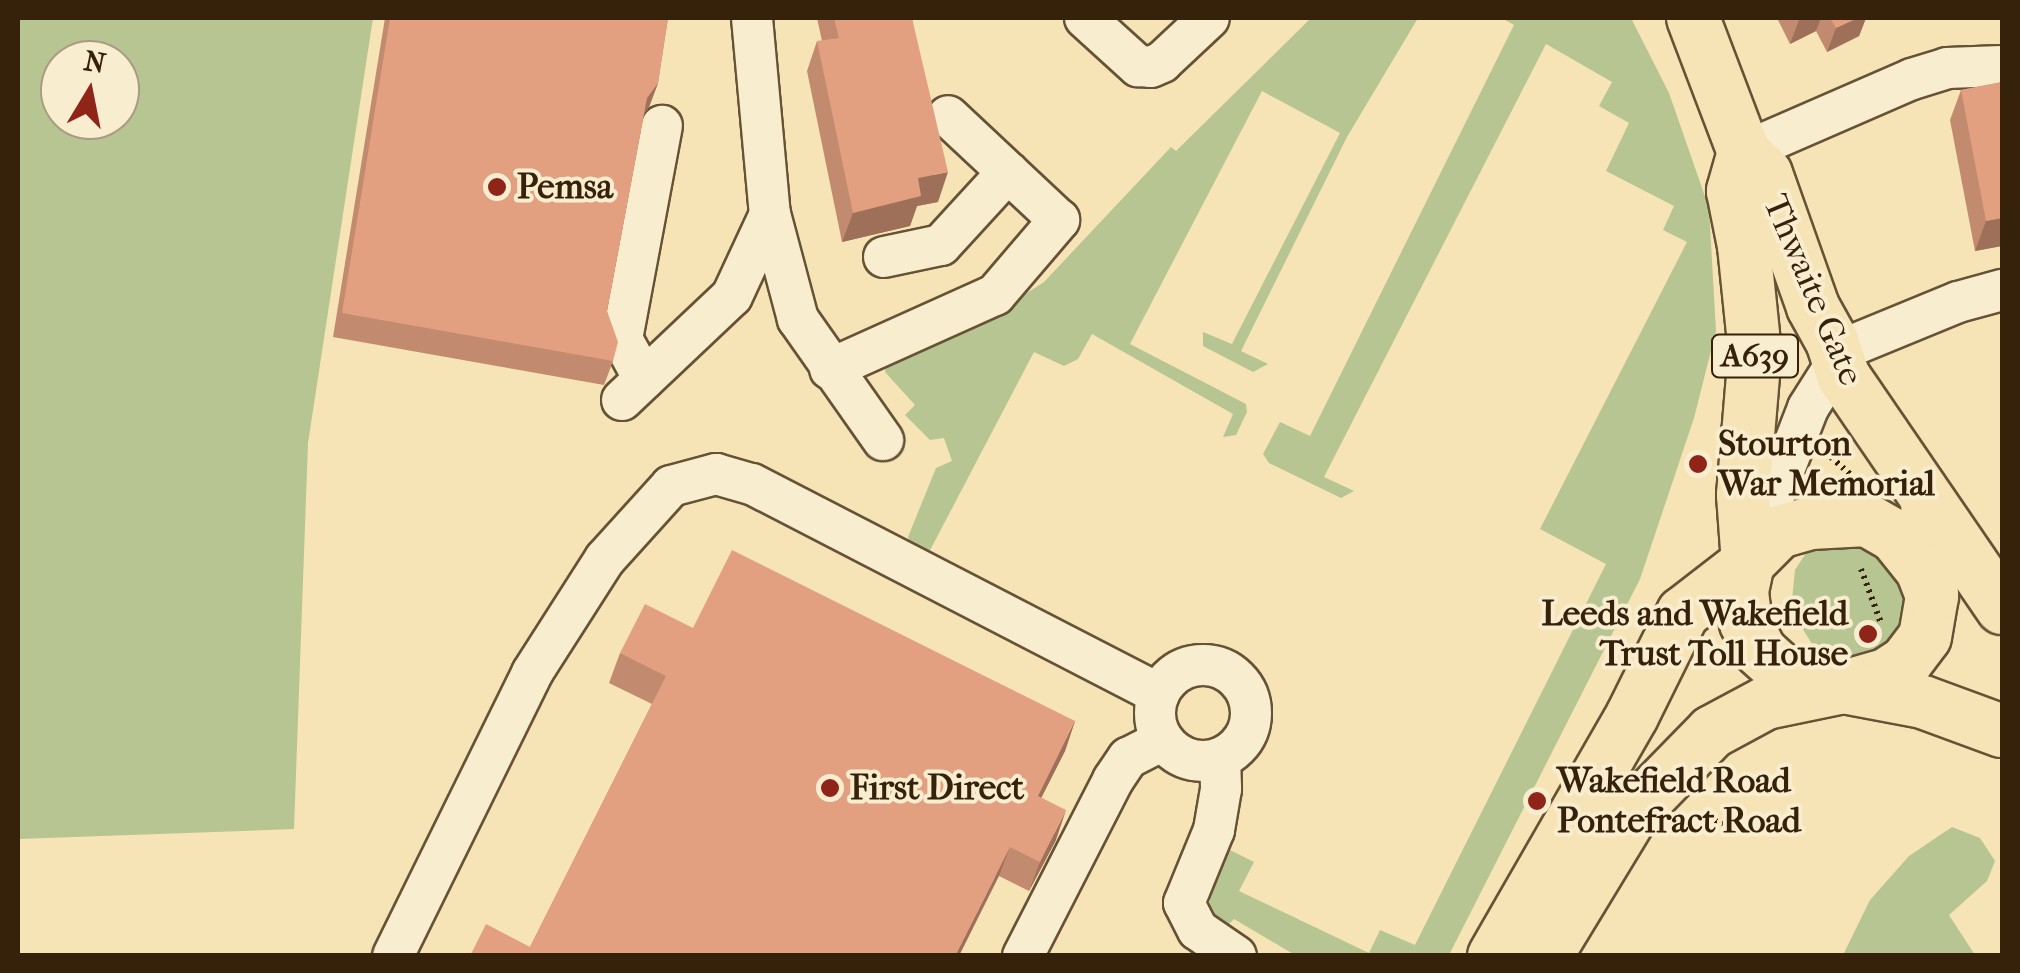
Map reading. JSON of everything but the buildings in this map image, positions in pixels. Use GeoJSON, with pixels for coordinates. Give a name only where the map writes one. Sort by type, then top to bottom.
{"type":"FeatureCollection","features":[{"type":"Feature","properties":{"kind":"main road","name":"Thwaite Gate"},"geometry":{"type":"LineString","coordinates":[[1693,18],[1744,152],[1766,174],[1813,307],[1837,358],[1910,547],[1991,592]]}},
{"type":"Feature","properties":{"kind":"main road","name":"Thwaite Gate"},"geometry":{"type":"LineString","coordinates":[[1744,152],[1733,192],[1744,246],[1755,352],[1742,494],[1748,563]]}},
{"type":"Feature","properties":{"kind":"main road"},"geometry":{"type":"LineString","coordinates":[[1494,956],[1632,716],[1684,613],[1748,563],[1779,532],[1811,523],[1867,520],[1910,547],[1924,638],[1906,662],[1886,675],[1842,688],[1766,703],[1712,732],[1633,813],[1546,956]]}},
{"type":"Feature","properties":{"kind":"main road"},"geometry":{"type":"LineString","coordinates":[[1748,563],[1742,592],[1746,623],[1760,651],[1783,672],[1811,684],[1923,702],[2002,730]]}},
{"type":"Feature","properties":{"kind":"street"},"geometry":{"type":"LineString","coordinates":[[752,18],[770,214],[798,319],[883,440]]}},
{"type":"Feature","properties":{"kind":"street"},"geometry":{"type":"LineString","coordinates":[[1085,18],[1138,66],[1150,67],[1162,62],[1208,18]]}},
{"type":"Feature","properties":{"kind":"street"},"geometry":{"type":"LineString","coordinates":[[1744,152],[1912,78],[1947,68],[2002,66]]}},
{"type":"Feature","properties":{"kind":"street"},"geometry":{"type":"LineString","coordinates":[[830,369],[996,295],[1059,220],[948,116]]}},
{"type":"Feature","properties":{"kind":"street"},"geometry":{"type":"LineString","coordinates":[[662,126],[622,339],[633,390],[732,296],[770,214]]}},
{"type":"Feature","properties":{"kind":"street"},"geometry":{"type":"LineString","coordinates":[[884,256],[940,245],[1008,172]]}},
{"type":"Feature","properties":{"kind":"street"},"geometry":{"type":"LineString","coordinates":[[1748,563],[1780,470],[1808,408],[1846,348],[1958,302],[2002,290]]}},
{"type":"Feature","properties":{"kind":"street"},"geometry":{"type":"LineString","coordinates":[[393,956],[532,673],[605,558],[670,486],[716,474],[752,484],[1159,694]]}},
{"type":"Feature","properties":{"kind":"street"},"geometry":{"type":"LineString","coordinates":[[1190,666],[1213,666],[1238,680],[1250,701],[1250,726],[1243,740],[1220,758],[1188,759],[1163,740],[1155,709],[1167,681],[1190,666]]}},
{"type":"Feature","properties":{"kind":"street"},"geometry":{"type":"LineString","coordinates":[[1023,956],[1113,780],[1128,758],[1163,740]]}},
{"type":"Feature","properties":{"kind":"street"},"geometry":{"type":"LineString","coordinates":[[1220,758],[1221,790],[1214,830],[1184,903],[1198,930],[1236,956]]}},
{"type":"Feature","properties":{"kind":"path"},"geometry":{"type":"LineString","coordinates":[[1830,456],[1857,481]]}},
{"type":"Feature","properties":{"kind":"path"},"geometry":{"type":"LineString","coordinates":[[1884,632],[1859,566],[1910,547]]}},
{"type":"Feature","properties":{"kind":"path"},"geometry":{"type":"LineString","coordinates":[[1633,813],[1694,815],[1764,834]]}},
{"type":"Feature","properties":{"kind":"green space"},"geometry":{"type":"Polygon","coordinates":[[[18,18],[373,18],[308,443],[294,829],[18,839],[18,18]]]}},
{"type":"Feature","properties":{"kind":"green space"},"geometry":{"type":"Polygon","coordinates":[[[1311,18],[1418,18],[1347,137],[1241,351],[1268,364],[1253,372],[1203,346],[1203,332],[1232,344],[1340,133],[1262,91],[1130,344],[1246,404],[1247,412],[1236,435],[1223,437],[1233,414],[1092,334],[1078,359],[1064,366],[1034,352],[927,556],[911,547],[908,537],[936,468],[952,461],[944,438],[930,440],[905,415],[915,405],[885,372],[886,365],[969,330],[1044,282],[1171,147],[1176,151],[1311,18]]]}},
{"type":"Feature","properties":{"kind":"green space"},"geometry":{"type":"Polygon","coordinates":[[[1502,18],[1631,18],[1669,93],[1709,208],[1716,331],[1694,418],[1640,579],[1450,953],[1295,955],[1234,919],[1229,924],[1216,916],[1210,904],[1210,885],[1226,848],[1254,862],[1239,891],[1369,953],[1380,930],[1415,945],[1606,564],[1540,529],[1687,242],[1663,230],[1674,206],[1606,171],[1629,123],[1599,106],[1612,82],[1546,44],[1324,477],[1354,491],[1341,498],[1269,463],[1263,454],[1280,422],[1310,436],[1514,25],[1502,18]]]}},
{"type":"Feature","properties":{"kind":"green space"},"geometry":{"type":"Polygon","coordinates":[[[1842,534],[1910,572],[1904,632],[1870,656],[1849,658],[1812,644],[1791,610],[1795,570],[1806,553],[1822,540],[1842,534]]]}},
{"type":"Feature","properties":{"kind":"green space"},"geometry":{"type":"Polygon","coordinates":[[[1952,827],[1980,838],[1995,861],[1987,881],[1949,915],[1975,955],[1843,955],[1870,900],[1909,856],[1952,827]]]}},
{"type":"Feature","properties":{"kind":"place","name":"Pemsa"},"geometry":{"type":"Point","coordinates":[497,187]}},
{"type":"Feature","properties":{"kind":"place","name":"Stourton War Memorial"},"geometry":{"type":"Point","coordinates":[1698,464]}},
{"type":"Feature","properties":{"kind":"place","name":"Leeds and Wakefield Trust Toll House"},"geometry":{"type":"Point","coordinates":[1868,634]}},
{"type":"Feature","properties":{"kind":"place","name":"First Direct"},"geometry":{"type":"Point","coordinates":[830,788]}},
{"type":"Feature","properties":{"kind":"place","name":"Wakefield Road Pontefract Road"},"geometry":{"type":"Point","coordinates":[1537,801]}}]}
